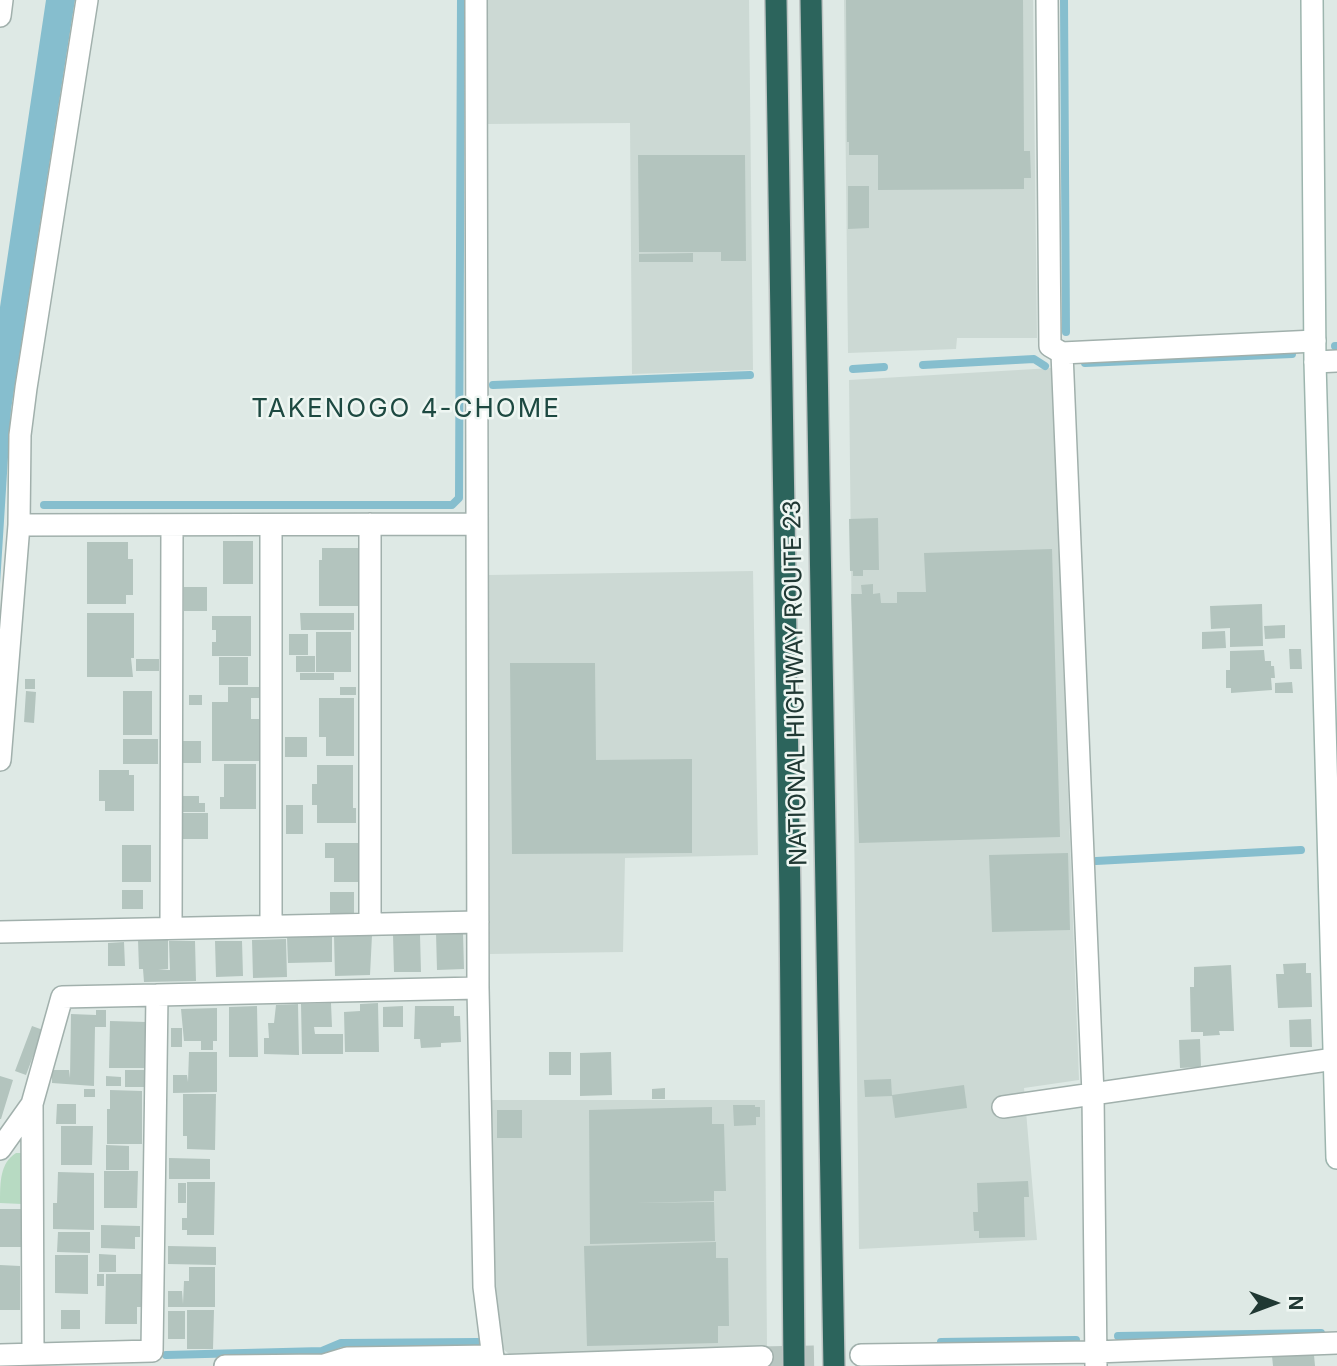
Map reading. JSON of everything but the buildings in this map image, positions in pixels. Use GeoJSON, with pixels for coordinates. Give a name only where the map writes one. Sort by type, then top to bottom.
{"type":"FeatureCollection","features":[{"type":"Feature","properties":{"kind":"highway","name":"NATIONAL HIGHWAY ROUTE 23"},"geometry":{"type":"LineString","coordinates":[[776,0],[794,1366]]}},
{"type":"Feature","properties":{"kind":"highway","name":"NATIONAL HIGHWAY ROUTE 23"},"geometry":{"type":"LineString","coordinates":[[811,0],[834,1366]]}},
{"type":"Feature","properties":{"kind":"street"},"geometry":{"type":"LineString","coordinates":[[0,16],[2,0]]}},
{"type":"Feature","properties":{"kind":"street"},"geometry":{"type":"LineString","coordinates":[[0,760],[19,525],[20,435],[87,0]]}},
{"type":"Feature","properties":{"kind":"street"},"geometry":{"type":"LineString","coordinates":[[476,0],[478,988],[484,1287],[494,1362]]}},
{"type":"Feature","properties":{"kind":"street"},"geometry":{"type":"LineString","coordinates":[[1047,0],[1050,346],[1062,353],[1315,341]]}},
{"type":"Feature","properties":{"kind":"street"},"geometry":{"type":"LineString","coordinates":[[1312,0],[1315,362],[1337,1158]]}},
{"type":"Feature","properties":{"kind":"street"},"geometry":{"type":"LineString","coordinates":[[1062,353],[1093,1094],[1095,1359]]}},
{"type":"Feature","properties":{"kind":"street"},"geometry":{"type":"LineString","coordinates":[[1315,362],[1337,361]]}},
{"type":"Feature","properties":{"kind":"street"},"geometry":{"type":"LineString","coordinates":[[171,928],[172,524]]}},
{"type":"Feature","properties":{"kind":"street"},"geometry":{"type":"LineString","coordinates":[[271,524],[271,926]]}},
{"type":"Feature","properties":{"kind":"street"},"geometry":{"type":"LineString","coordinates":[[370,524],[370,924]]}},
{"type":"Feature","properties":{"kind":"street"},"geometry":{"type":"LineString","coordinates":[[19,525],[477,524]]}},
{"type":"Feature","properties":{"kind":"street"},"geometry":{"type":"LineString","coordinates":[[0,932],[478,922]]}},
{"type":"Feature","properties":{"kind":"street"},"geometry":{"type":"LineString","coordinates":[[33,1354],[32,1104],[62,997],[478,988]]}},
{"type":"Feature","properties":{"kind":"street"},"geometry":{"type":"LineString","coordinates":[[0,1355],[152,1358],[157,995]]}},
{"type":"Feature","properties":{"kind":"street"},"geometry":{"type":"LineString","coordinates":[[1003,1107],[1334,1059]]}},
{"type":"Feature","properties":{"kind":"street"},"geometry":{"type":"LineString","coordinates":[[0,1149],[32,1104]]}},
{"type":"Feature","properties":{"kind":"street"},"geometry":{"type":"LineString","coordinates":[[861,1354],[1095,1359],[1337,1343]]}},
{"type":"Feature","properties":{"kind":"street"},"geometry":{"type":"LineString","coordinates":[[225,1366],[324,1365],[347,1358],[494,1362],[762,1357]]}},
{"type":"Feature","properties":{"kind":"shaded area"},"geometry":{"type":"Polygon","coordinates":[[[487,0],[749,0],[753,370],[632,374],[630,123],[486,124],[487,0]]]}},
{"type":"Feature","properties":{"kind":"shaded area"},"geometry":{"type":"Polygon","coordinates":[[[844,0],[1033,0],[1037,338],[957,338],[956,349],[848,353],[844,0]]]}},
{"type":"Feature","properties":{"kind":"shaded area"},"geometry":{"type":"Polygon","coordinates":[[[1052,368],[1079,1080],[1024,1088],[1037,1240],[859,1249],[849,380],[1052,368]]]}},
{"type":"Feature","properties":{"kind":"shaded area"},"geometry":{"type":"Polygon","coordinates":[[[753,571],[758,855],[625,858],[623,952],[490,954],[489,575],[753,571]]]}},
{"type":"Feature","properties":{"kind":"shaded area"},"geometry":{"type":"Polygon","coordinates":[[[491,1100],[765,1100],[767,1347],[509,1354],[502,1348],[495,1286],[491,1100]]]}},
{"type":"Feature","properties":{"kind":"green space"},"geometry":{"type":"Polygon","coordinates":[[[16,1153],[22,1153],[22,1204],[0,1203],[4,1168],[16,1153]]]}},
{"type":"Feature","properties":{"kind":"water"},"geometry":{"type":"Polygon","coordinates":[[[46,0],[75,0],[11,410],[0,584],[0,307],[46,0]]]}},
{"type":"Feature","properties":{"kind":"waterway"},"geometry":{"type":"LineString","coordinates":[[44,505],[452,505],[459,498],[461,0]]}},
{"type":"Feature","properties":{"kind":"waterway"},"geometry":{"type":"LineString","coordinates":[[1064,0],[1066,332]]}},
{"type":"Feature","properties":{"kind":"waterway"},"geometry":{"type":"LineString","coordinates":[[1085,363],[1292,354]]}},
{"type":"Feature","properties":{"kind":"waterway"},"geometry":{"type":"LineString","coordinates":[[923,365],[1034,359],[1045,366]]}},
{"type":"Feature","properties":{"kind":"waterway"},"geometry":{"type":"LineString","coordinates":[[853,369],[884,367]]}},
{"type":"Feature","properties":{"kind":"waterway"},"geometry":{"type":"LineString","coordinates":[[493,385],[750,375]]}},
{"type":"Feature","properties":{"kind":"waterway"},"geometry":{"type":"LineString","coordinates":[[1096,861],[1301,850]]}},
{"type":"Feature","properties":{"kind":"waterway"},"geometry":{"type":"LineString","coordinates":[[1118,1336],[1321,1333]]}},
{"type":"Feature","properties":{"kind":"waterway"},"geometry":{"type":"LineString","coordinates":[[941,1342],[1076,1340]]}},
{"type":"Feature","properties":{"kind":"waterway"},"geometry":{"type":"LineString","coordinates":[[166,1355],[322,1351],[341,1343],[478,1342]]}},
{"type":"Feature","properties":{"kind":"tunnel"},"geometry":{"type":"LineString","coordinates":[[762,1357],[861,1355]]}},
{"type":"Feature","properties":{"kind":"district","name":"TAKENOGO 4-CHOME"},"geometry":{"type":"Point","coordinates":[406,409]}}]}
